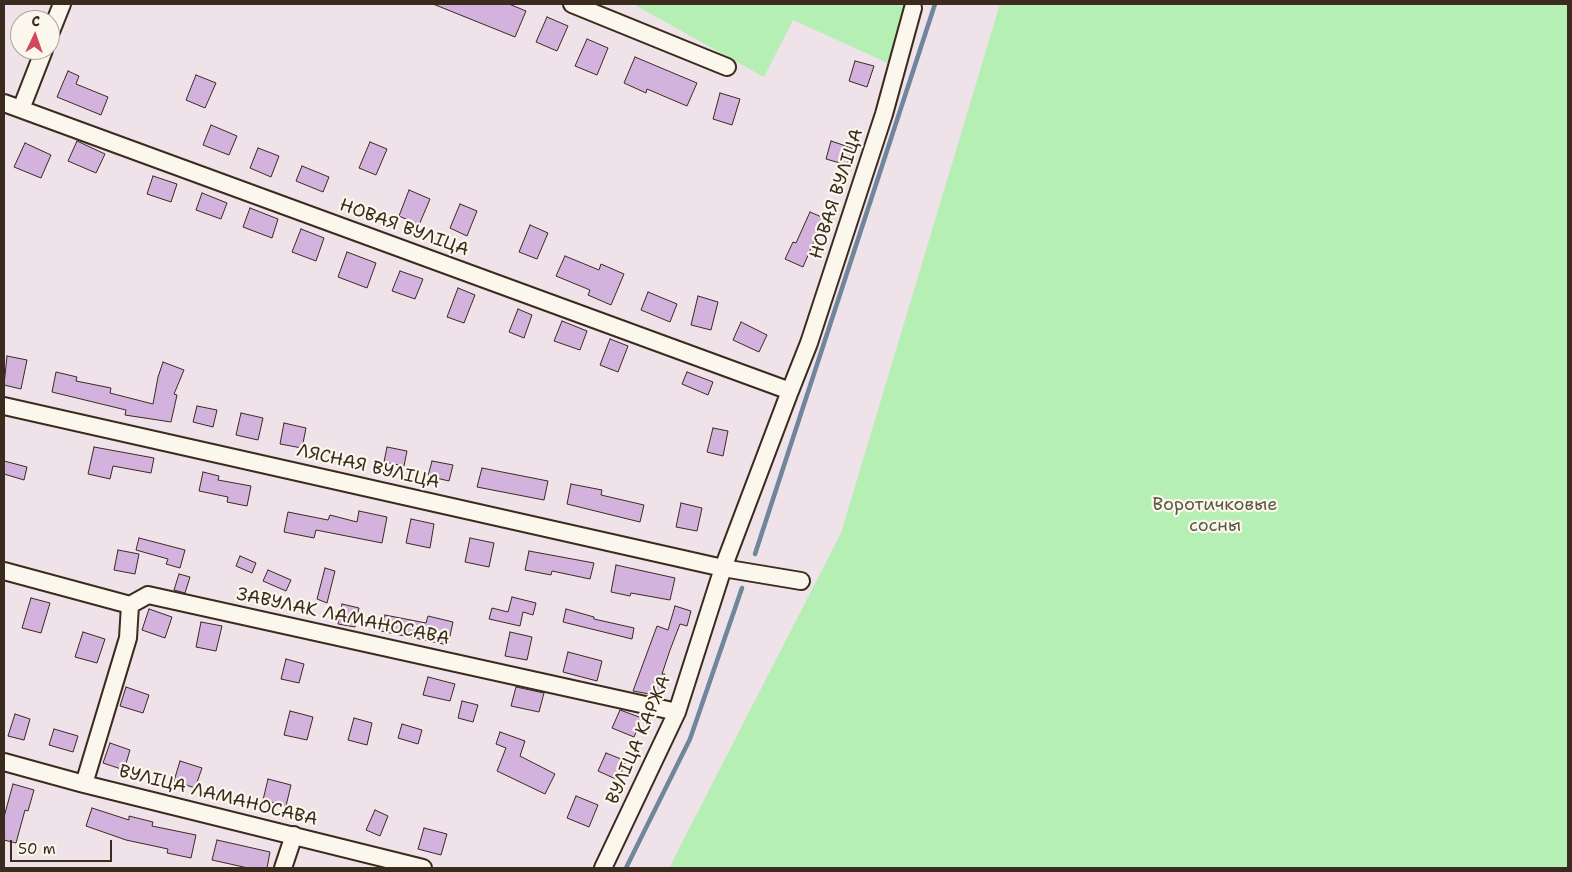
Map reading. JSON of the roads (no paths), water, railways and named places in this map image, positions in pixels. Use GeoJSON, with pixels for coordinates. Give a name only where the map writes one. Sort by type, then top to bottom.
{"type":"FeatureCollection","features":[{"type":"Feature","properties":{"kind":"street"},"geometry":{"type":"LineString","coordinates":[[572,4],[727,67]]}},
{"type":"Feature","properties":{"kind":"street","name":"НОВАЯ ВУЛІЦА"},"geometry":{"type":"LineString","coordinates":[[723,568],[809,343],[884,114],[913,8]]}},
{"type":"Feature","properties":{"kind":"street"},"geometry":{"type":"LineString","coordinates":[[21,109],[40,60]]}},
{"type":"Feature","properties":{"kind":"street","name":"НОВАЯ ВУЛІЦА"},"geometry":{"type":"LineString","coordinates":[[4,103],[790,391]]}},
{"type":"Feature","properties":{"kind":"street","name":"ЛЯСНАЯ ВУЛІЦА"},"geometry":{"type":"LineString","coordinates":[[4,406],[723,568],[801,581]]}},
{"type":"Feature","properties":{"kind":"street","name":"ВУЛІЦА КАРЖА"},"geometry":{"type":"LineString","coordinates":[[603,868],[677,712],[723,568]]}},
{"type":"Feature","properties":{"kind":"street"},"geometry":{"type":"LineString","coordinates":[[4,571],[130,605],[128,638],[84,784]]}},
{"type":"Feature","properties":{"kind":"street","name":"ЗАВУЛАК ЛАМАНОСАВА"},"geometry":{"type":"LineString","coordinates":[[130,605],[148,595],[677,712]]}},
{"type":"Feature","properties":{"kind":"street","name":"ВУЛІЦА ЛАМАНОСАВА"},"geometry":{"type":"LineString","coordinates":[[4,762],[84,784],[423,868]]}},
{"type":"Feature","properties":{"kind":"street"},"geometry":{"type":"LineString","coordinates":[[283,868],[294,835]]}},
{"type":"Feature","properties":{"kind":"waterway"},"geometry":{"type":"LineString","coordinates":[[755,554],[935,4]]}},
{"type":"Feature","properties":{"kind":"waterway"},"geometry":{"type":"LineString","coordinates":[[626,868],[690,739],[742,588]]}},
{"type":"Feature","properties":{"kind":"park label","name":"Воротичковые сосны"},"geometry":{"type":"Point","coordinates":[1215,515]}}]}
